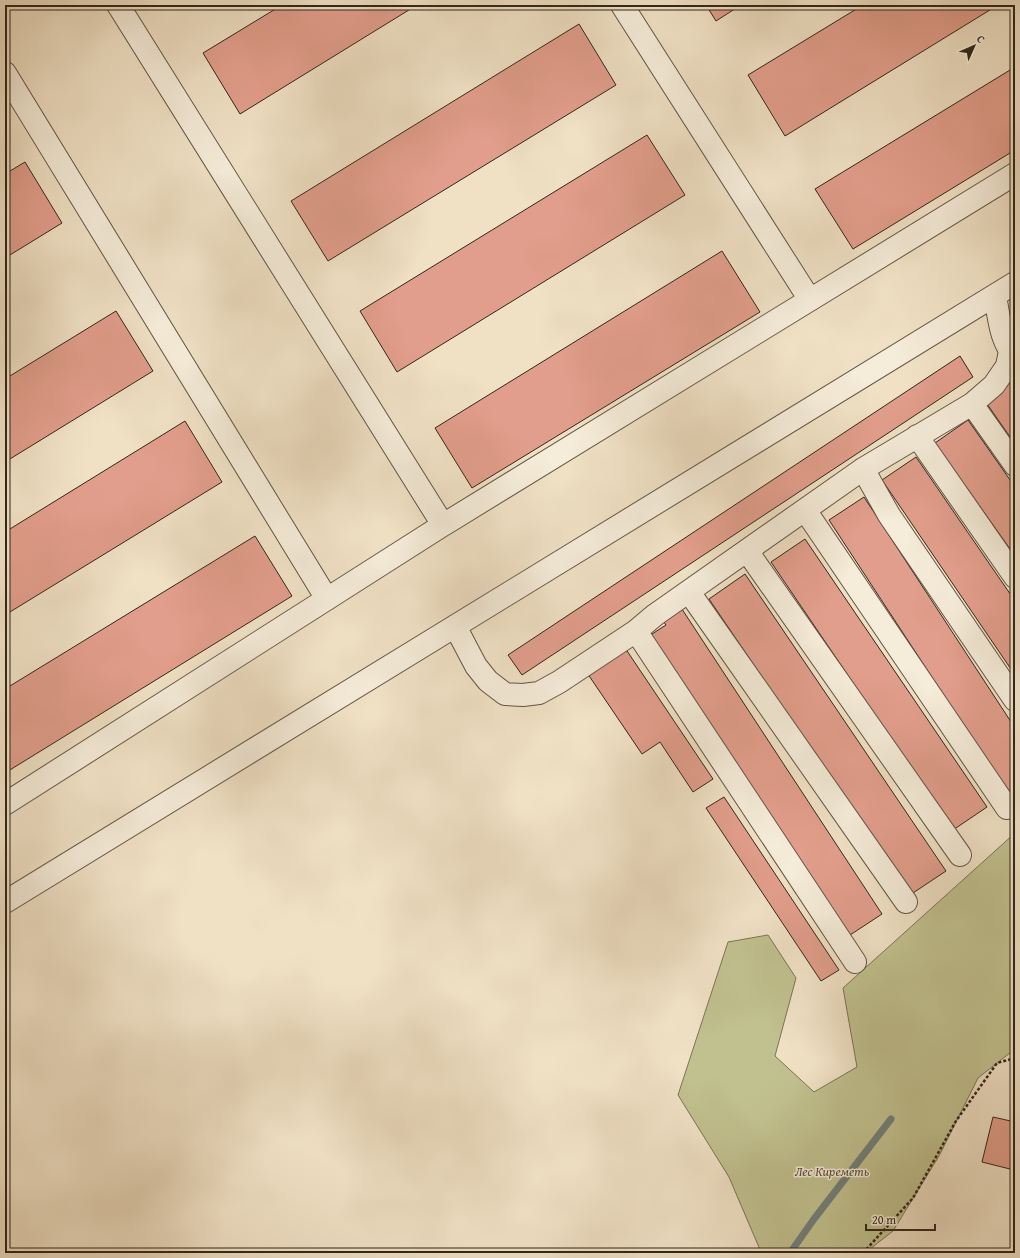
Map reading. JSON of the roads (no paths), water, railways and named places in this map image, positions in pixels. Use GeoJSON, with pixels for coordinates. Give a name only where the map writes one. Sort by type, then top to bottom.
{"type":"FeatureCollection","features":[{"type":"Feature","properties":{"kind":"street"},"geometry":{"type":"LineString","coordinates":[[118,5],[443,525]]}},
{"type":"Feature","properties":{"kind":"street"},"geometry":{"type":"LineString","coordinates":[[622,5],[810,300]]}},
{"type":"Feature","properties":{"kind":"street"},"geometry":{"type":"LineString","coordinates":[[5,74],[326,599]]}},
{"type":"Feature","properties":{"kind":"street"},"geometry":{"type":"LineString","coordinates":[[5,804],[443,525],[1015,174]]}},
{"type":"Feature","properties":{"kind":"street"},"geometry":{"type":"LineString","coordinates":[[5,902],[1015,283]]}},
{"type":"Feature","properties":{"kind":"street"},"geometry":{"type":"LineString","coordinates":[[455,626],[476,666],[488,681],[505,694],[523,695],[538,693],[560,682],[636,631],[863,469],[972,404],[994,386],[1007,366],[1012,353],[1003,335],[995,296]]}},
{"type":"Feature","properties":{"kind":"street"},"geometry":{"type":"LineString","coordinates":[[972,404],[1015,465]]}},
{"type":"Feature","properties":{"kind":"street"},"geometry":{"type":"LineString","coordinates":[[916,436],[1015,577]]}},
{"type":"Feature","properties":{"kind":"street"},"geometry":{"type":"LineString","coordinates":[[863,469],[889,514],[1015,700]]}},
{"type":"Feature","properties":{"kind":"street"},"geometry":{"type":"LineString","coordinates":[[805,510],[1007,808]]}},
{"type":"Feature","properties":{"kind":"street"},"geometry":{"type":"LineString","coordinates":[[747,551],[960,855]]}},
{"type":"Feature","properties":{"kind":"street"},"geometry":{"type":"LineString","coordinates":[[689,592],[906,902]]}},
{"type":"Feature","properties":{"kind":"street"},"geometry":{"type":"LineString","coordinates":[[636,631],[855,962]]}},
{"type":"Feature","properties":{"kind":"waterway"},"geometry":{"type":"LineString","coordinates":[[790,1253],[814,1219],[891,1119]]}},
{"type":"Feature","properties":{"kind":"park label","name":"Лес Киреметь"},"geometry":{"type":"Point","coordinates":[832,1171]}}]}
